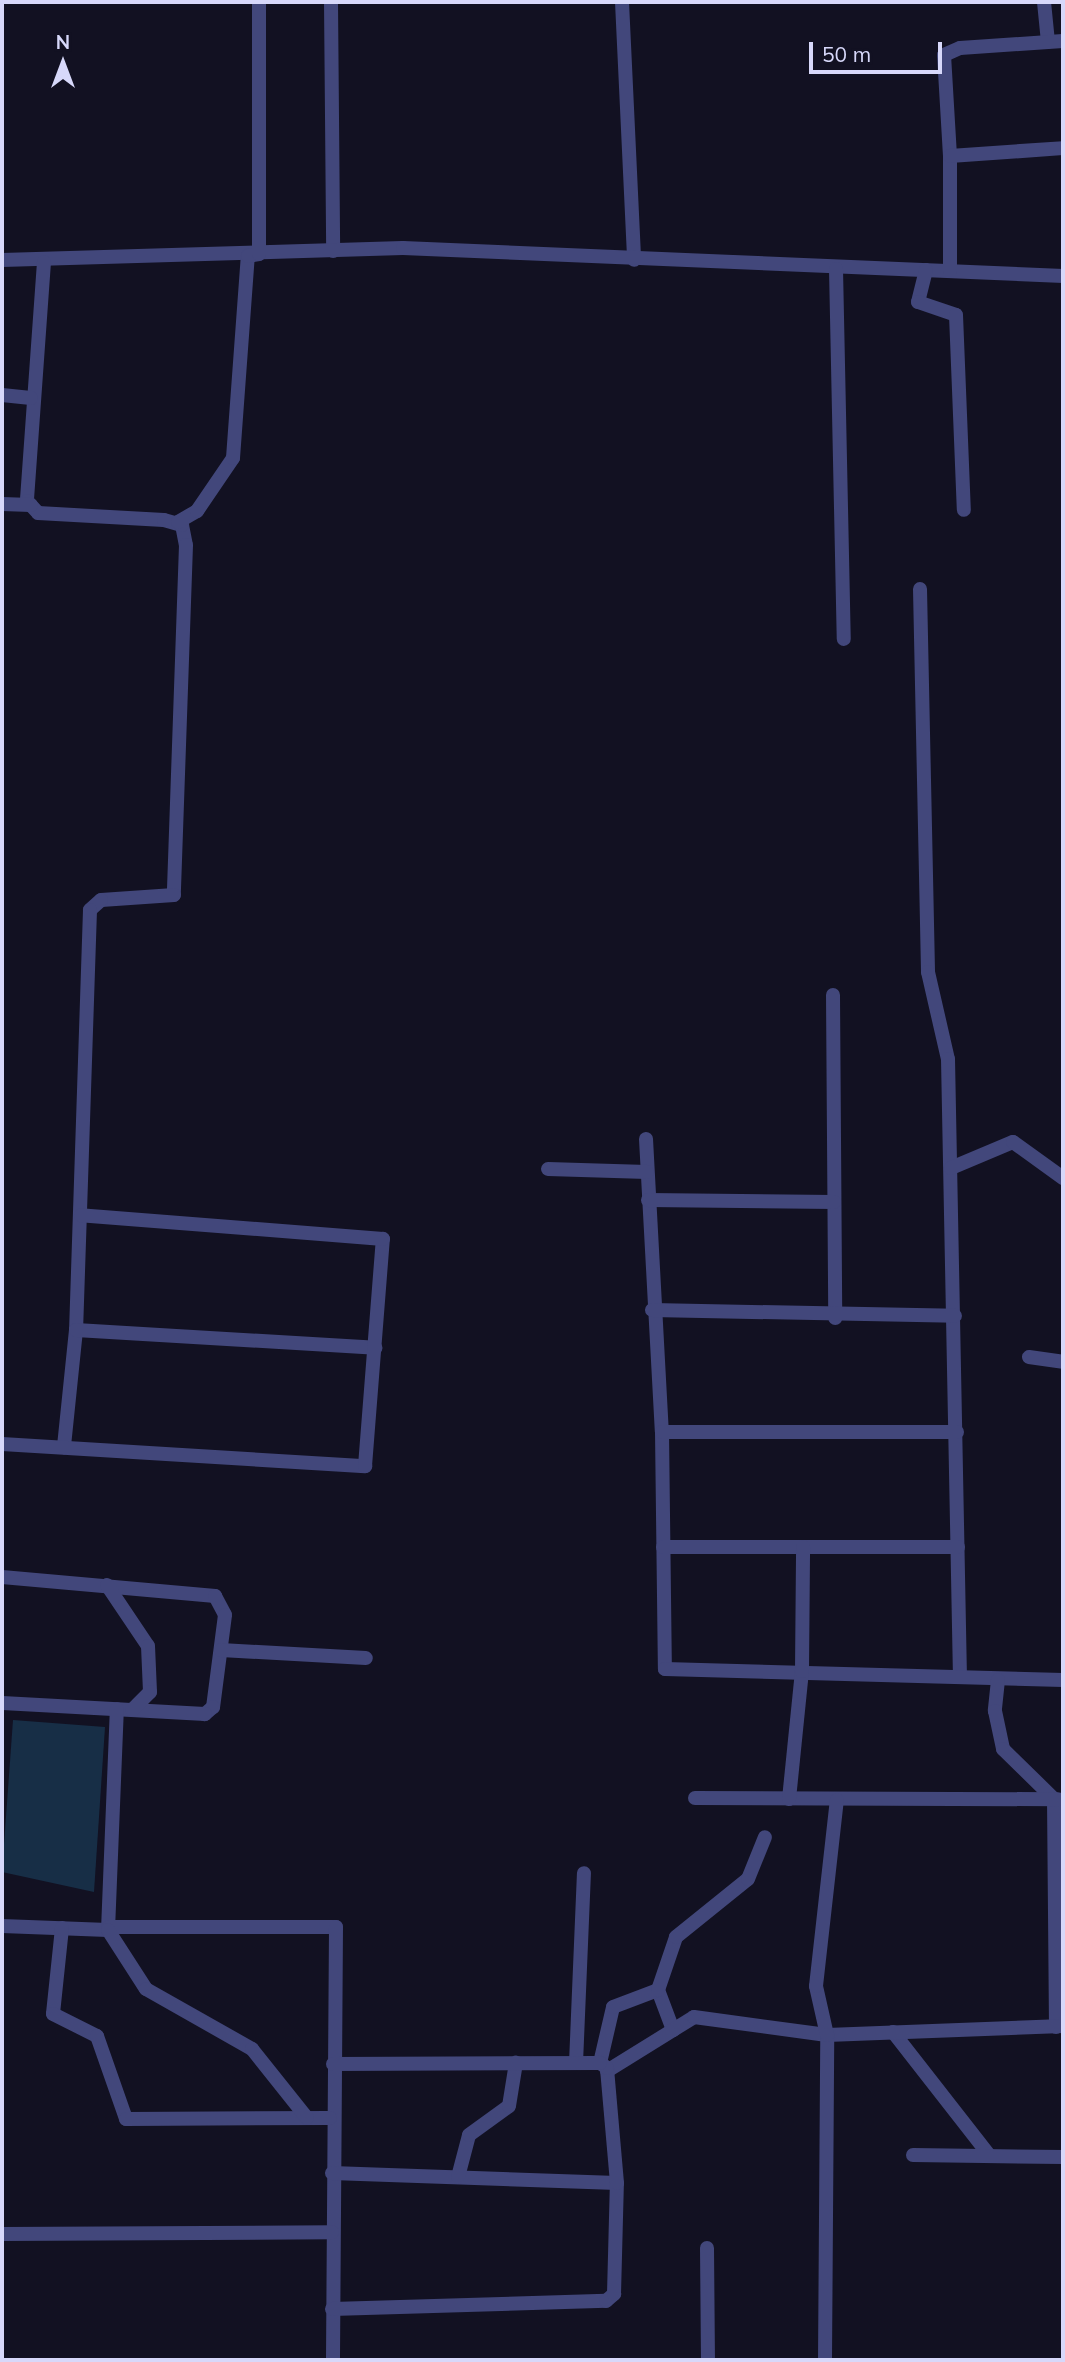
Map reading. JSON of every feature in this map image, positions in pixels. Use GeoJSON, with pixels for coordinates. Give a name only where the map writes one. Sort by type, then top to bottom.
{"type":"FeatureCollection","features":[{"type":"Feature","properties":{"kind":"street"},"geometry":{"type":"LineString","coordinates":[[259,2],[259,254]]}},
{"type":"Feature","properties":{"kind":"street"},"geometry":{"type":"LineString","coordinates":[[331,2],[332,251]]}},
{"type":"Feature","properties":{"kind":"street"},"geometry":{"type":"LineString","coordinates":[[622,2],[634,260]]}},
{"type":"Feature","properties":{"kind":"street"},"geometry":{"type":"LineString","coordinates":[[1044,2],[1048,42]]}},
{"type":"Feature","properties":{"kind":"street"},"geometry":{"type":"LineString","coordinates":[[950,271],[950,156],[944,55],[960,48],[1063,41]]}},
{"type":"Feature","properties":{"kind":"street"},"geometry":{"type":"LineString","coordinates":[[950,156],[1063,148]]}},
{"type":"Feature","properties":{"kind":"street"},"geometry":{"type":"LineString","coordinates":[[2,260],[44,262],[332,251],[1063,276]]}},
{"type":"Feature","properties":{"kind":"street"},"geometry":{"type":"LineString","coordinates":[[64,1447],[76,1331],[90,910],[101,901],[174,895],[182,526],[178,522],[197,511],[233,458],[248,256],[259,254]]}},
{"type":"Feature","properties":{"kind":"street"},"geometry":{"type":"LineString","coordinates":[[44,262],[31,398],[31,505],[38,513],[182,526]]}},
{"type":"Feature","properties":{"kind":"street"},"geometry":{"type":"LineString","coordinates":[[836,269],[844,639]]}},
{"type":"Feature","properties":{"kind":"street"},"geometry":{"type":"LineString","coordinates":[[926,270],[918,302],[956,315],[964,510]]}},
{"type":"Feature","properties":{"kind":"street"},"geometry":{"type":"LineString","coordinates":[[2,395],[31,398]]}},
{"type":"Feature","properties":{"kind":"street"},"geometry":{"type":"LineString","coordinates":[[2,504],[31,505]]}},
{"type":"Feature","properties":{"kind":"street"},"geometry":{"type":"LineString","coordinates":[[920,589],[928,972],[947,1059],[955,1316],[960,1677]]}},
{"type":"Feature","properties":{"kind":"street"},"geometry":{"type":"LineString","coordinates":[[832,995],[835,1318]]}},
{"type":"Feature","properties":{"kind":"street"},"geometry":{"type":"LineString","coordinates":[[646,1139],[652,1310],[662,1432],[665,1669],[1063,1680]]}},
{"type":"Feature","properties":{"kind":"street"},"geometry":{"type":"LineString","coordinates":[[951,1168],[1013,1142],[1063,1178]]}},
{"type":"Feature","properties":{"kind":"street"},"geometry":{"type":"LineString","coordinates":[[548,1169],[648,1172]]}},
{"type":"Feature","properties":{"kind":"street"},"geometry":{"type":"LineString","coordinates":[[648,1200],[834,1202]]}},
{"type":"Feature","properties":{"kind":"street"},"geometry":{"type":"LineString","coordinates":[[2,1444],[366,1466],[383,1239],[81,1215]]}},
{"type":"Feature","properties":{"kind":"street"},"geometry":{"type":"LineString","coordinates":[[652,1310],[835,1318],[955,1316]]}},
{"type":"Feature","properties":{"kind":"street"},"geometry":{"type":"LineString","coordinates":[[76,1331],[375,1348]]}},
{"type":"Feature","properties":{"kind":"street"},"geometry":{"type":"LineString","coordinates":[[1029,1357],[1063,1362]]}},
{"type":"Feature","properties":{"kind":"street"},"geometry":{"type":"LineString","coordinates":[[662,1432],[957,1432]]}},
{"type":"Feature","properties":{"kind":"street"},"geometry":{"type":"LineString","coordinates":[[663,1547],[958,1547]]}},
{"type":"Feature","properties":{"kind":"street"},"geometry":{"type":"LineString","coordinates":[[789,1799],[802,1671],[803,1547]]}},
{"type":"Feature","properties":{"kind":"street"},"geometry":{"type":"LineString","coordinates":[[2,1577],[106,1584],[215,1596],[225,1615],[213,1707],[205,1714],[2,1703]]}},
{"type":"Feature","properties":{"kind":"street"},"geometry":{"type":"LineString","coordinates":[[106,1584],[148,1646],[150,1692],[125,1710],[108,1928],[146,1989],[252,2049],[307,2118]]}},
{"type":"Feature","properties":{"kind":"street"},"geometry":{"type":"LineString","coordinates":[[221,1650],[366,1658]]}},
{"type":"Feature","properties":{"kind":"street"},"geometry":{"type":"LineString","coordinates":[[333,2064],[576,2063],[604,2067],[694,2017],[827,2035],[1060,2026],[1059,1799],[1003,1749],[995,1711],[998,1680]]}},
{"type":"Feature","properties":{"kind":"street"},"geometry":{"type":"LineString","coordinates":[[695,1798],[1059,1799]]}},
{"type":"Feature","properties":{"kind":"street"},"geometry":{"type":"LineString","coordinates":[[825,2360],[827,2035],[816,1986],[837,1800]]}},
{"type":"Feature","properties":{"kind":"street"},"geometry":{"type":"LineString","coordinates":[[673,2030],[658,1990],[676,1937],[748,1879],[765,1837]]}},
{"type":"Feature","properties":{"kind":"street"},"geometry":{"type":"LineString","coordinates":[[576,2063],[584,1873]]}},
{"type":"Feature","properties":{"kind":"street"},"geometry":{"type":"LineString","coordinates":[[2,1926],[336,1927],[330,2118],[333,2360]]}},
{"type":"Feature","properties":{"kind":"street"},"geometry":{"type":"LineString","coordinates":[[62,1928],[53,2014],[97,2036],[126,2119],[330,2118]]}},
{"type":"Feature","properties":{"kind":"street"},"geometry":{"type":"LineString","coordinates":[[332,2309],[606,2301],[614,2294],[617,2183],[604,2067],[613,2007],[658,1990]]}},
{"type":"Feature","properties":{"kind":"street"},"geometry":{"type":"LineString","coordinates":[[893,2032],[990,2156]]}},
{"type":"Feature","properties":{"kind":"street"},"geometry":{"type":"LineString","coordinates":[[458,2177],[468,2134],[509,2106],[516,2063]]}},
{"type":"Feature","properties":{"kind":"street"},"geometry":{"type":"LineString","coordinates":[[913,2155],[1063,2157]]}},
{"type":"Feature","properties":{"kind":"street"},"geometry":{"type":"LineString","coordinates":[[332,2173],[617,2183]]}},
{"type":"Feature","properties":{"kind":"street"},"geometry":{"type":"LineString","coordinates":[[2,2234],[332,2232]]}},
{"type":"Feature","properties":{"kind":"street"},"geometry":{"type":"LineString","coordinates":[[707,2248],[708,2360]]}},
{"type":"Feature","properties":{"kind":"water"},"geometry":{"type":"Polygon","coordinates":[[[13,1720],[105,1727],[94,1892],[2,1872],[13,1720]]]}}]}
